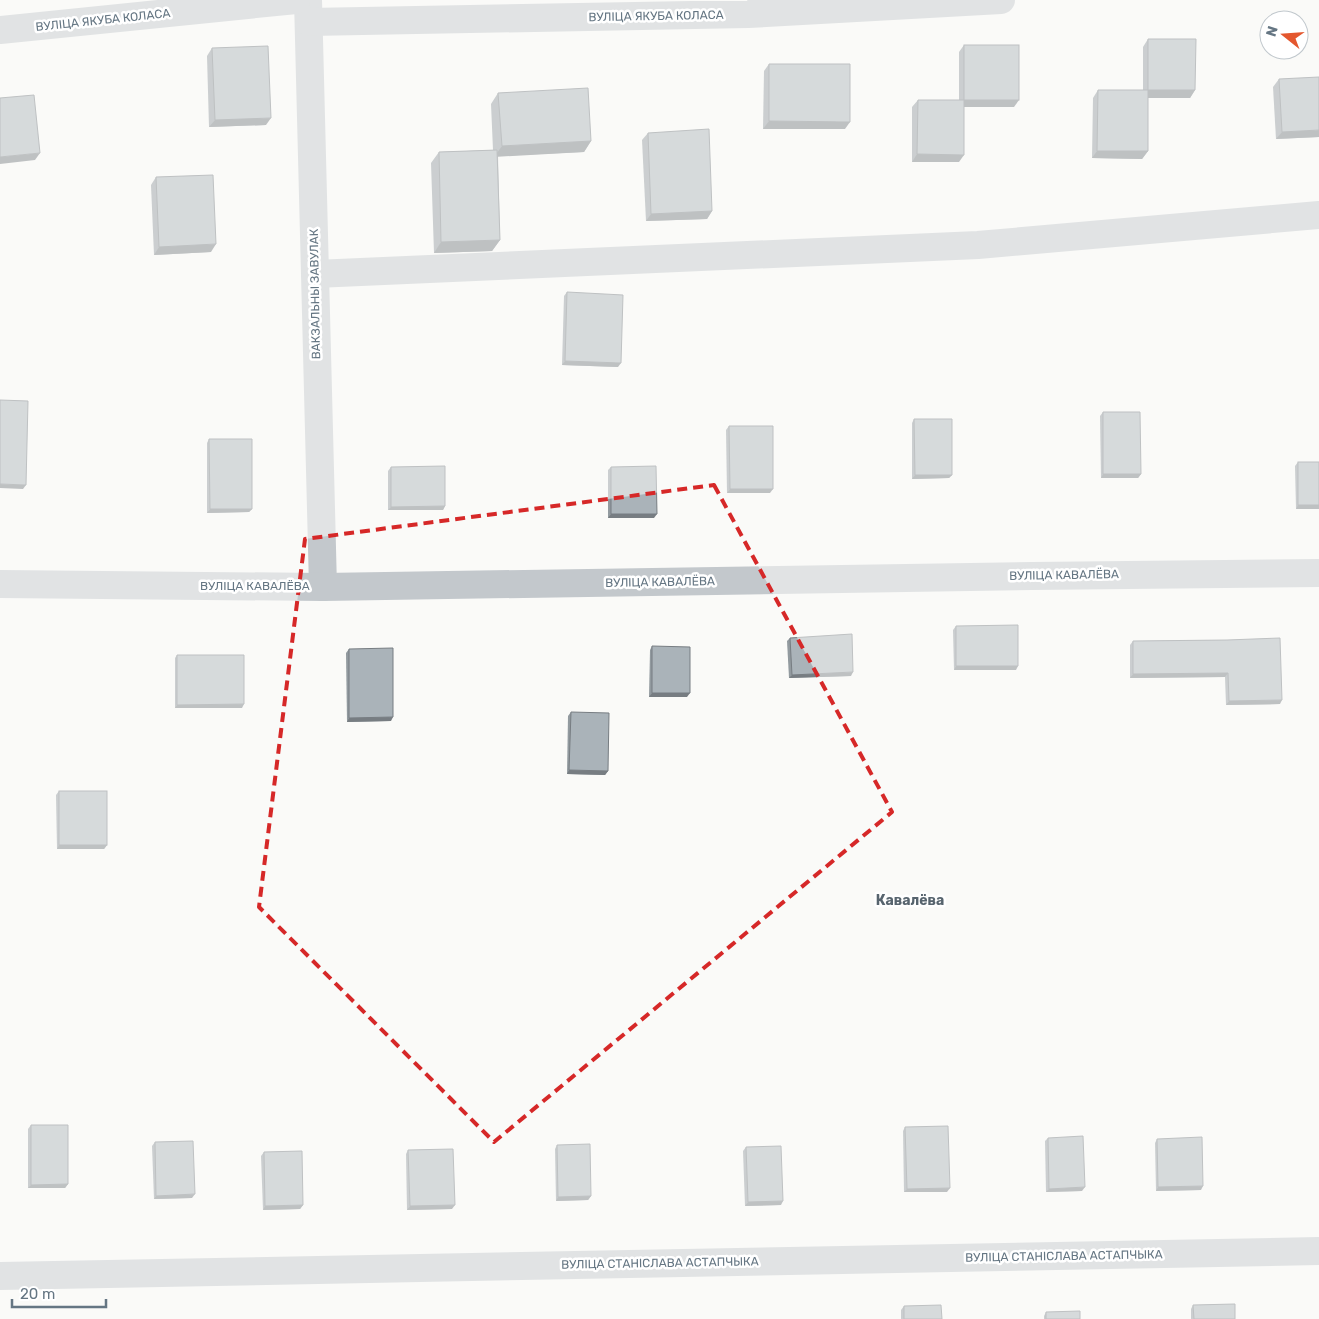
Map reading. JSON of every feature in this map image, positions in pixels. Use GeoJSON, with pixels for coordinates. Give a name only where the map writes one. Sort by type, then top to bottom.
{"type":"FeatureCollection","features":[{"type":"Feature","properties":{"kind":"street","name":"ВУЛІЦА ЯКУБА КОЛАСА"},"geometry":{"type":"LineString","coordinates":[[0,30],[304,7],[748,14],[1001,0]]}},
{"type":"Feature","properties":{"kind":"street","name":"ВАКЗАЛЬНЫ ЗАВУЛАК"},"geometry":{"type":"LineString","coordinates":[[304,7],[323,587]]}},
{"type":"Feature","properties":{"kind":"street"},"geometry":{"type":"LineString","coordinates":[[314,274],[978,245],[1319,215]]}},
{"type":"Feature","properties":{"kind":"street","name":"ВУЛІЦА КАВАЛЁВА"},"geometry":{"type":"LineString","coordinates":[[0,584],[323,587],[1319,573]]}},
{"type":"Feature","properties":{"kind":"street","name":"ВУЛІЦА СТАНІСЛАВА АСТАПЧЫКА"},"geometry":{"type":"LineString","coordinates":[[0,1276],[1319,1251]]}},
{"type":"Feature","properties":{"kind":"highlighted area"},"geometry":{"type":"Polygon","coordinates":[[[714,485],[892,812],[494,1142],[259,907],[305,539],[714,485]]]}},
{"type":"Feature","properties":{"kind":"building"},"geometry":{"type":"Polygon","coordinates":[[[1148,39],[1196,39],[1195,90],[1148,90],[1148,39]]]}},
{"type":"Feature","properties":{"kind":"building"},"geometry":{"type":"Polygon","coordinates":[[[964,45],[1019,45],[1019,100],[964,100],[964,45]]]}},
{"type":"Feature","properties":{"kind":"building"},"geometry":{"type":"Polygon","coordinates":[[[268,46],[271,118],[215,120],[212,48],[268,46]]]}},
{"type":"Feature","properties":{"kind":"building"},"geometry":{"type":"Polygon","coordinates":[[[769,64],[850,64],[850,122],[769,121],[769,64]]]}},
{"type":"Feature","properties":{"kind":"building"},"geometry":{"type":"Polygon","coordinates":[[[1319,77],[1319,130],[1282,132],[1279,79],[1319,77]]]}},
{"type":"Feature","properties":{"kind":"building"},"geometry":{"type":"Polygon","coordinates":[[[588,88],[591,141],[502,146],[498,93],[588,88]]]}},
{"type":"Feature","properties":{"kind":"building"},"geometry":{"type":"Polygon","coordinates":[[[1098,90],[1148,90],[1148,151],[1097,151],[1098,90]]]}},
{"type":"Feature","properties":{"kind":"building"},"geometry":{"type":"Polygon","coordinates":[[[34,95],[40,153],[0,157],[0,98],[34,95]]]}},
{"type":"Feature","properties":{"kind":"building"},"geometry":{"type":"Polygon","coordinates":[[[918,100],[964,100],[964,155],[917,154],[918,100]]]}},
{"type":"Feature","properties":{"kind":"building"},"geometry":{"type":"Polygon","coordinates":[[[709,129],[712,211],[651,214],[648,133],[709,129]]]}},
{"type":"Feature","properties":{"kind":"building"},"geometry":{"type":"Polygon","coordinates":[[[497,150],[500,240],[441,242],[439,152],[497,150]]]}},
{"type":"Feature","properties":{"kind":"building"},"geometry":{"type":"Polygon","coordinates":[[[213,175],[216,244],[159,247],[156,177],[213,175]]]}},
{"type":"Feature","properties":{"kind":"building"},"geometry":{"type":"Polygon","coordinates":[[[567,292],[623,295],[621,363],[565,361],[567,292]]]}},
{"type":"Feature","properties":{"kind":"building"},"geometry":{"type":"Polygon","coordinates":[[[0,400],[28,401],[26,485],[0,484],[0,400]]]}},
{"type":"Feature","properties":{"kind":"building"},"geometry":{"type":"Polygon","coordinates":[[[1103,412],[1140,412],[1141,474],[1103,474],[1103,412]]]}},
{"type":"Feature","properties":{"kind":"building"},"geometry":{"type":"Polygon","coordinates":[[[914,419],[952,419],[952,475],[915,475],[914,419]]]}},
{"type":"Feature","properties":{"kind":"building"},"geometry":{"type":"Polygon","coordinates":[[[729,426],[773,426],[773,489],[730,489],[729,426]]]}},
{"type":"Feature","properties":{"kind":"building"},"geometry":{"type":"Polygon","coordinates":[[[209,439],[252,439],[252,509],[210,509],[209,439]]]}},
{"type":"Feature","properties":{"kind":"building"},"geometry":{"type":"Polygon","coordinates":[[[1298,462],[1319,462],[1319,505],[1298,505],[1298,462]]]}},
{"type":"Feature","properties":{"kind":"building"},"geometry":{"type":"Polygon","coordinates":[[[445,466],[445,506],[391,507],[391,467],[445,466]]]}},
{"type":"Feature","properties":{"kind":"building"},"geometry":{"type":"Polygon","coordinates":[[[656,466],[657,514],[611,514],[611,467],[656,466]]]}},
{"type":"Feature","properties":{"kind":"building"},"geometry":{"type":"Polygon","coordinates":[[[1018,625],[1018,666],[956,666],[956,626],[1018,625]]]}},
{"type":"Feature","properties":{"kind":"building"},"geometry":{"type":"Polygon","coordinates":[[[852,634],[853,672],[792,675],[790,638],[852,634]]]}},
{"type":"Feature","properties":{"kind":"building"},"geometry":{"type":"Polygon","coordinates":[[[1280,638],[1282,700],[1229,701],[1228,673],[1133,674],[1133,641],[1280,638]]]}},
{"type":"Feature","properties":{"kind":"building"},"geometry":{"type":"Polygon","coordinates":[[[652,646],[690,647],[690,693],[652,693],[652,646]]]}},
{"type":"Feature","properties":{"kind":"building"},"geometry":{"type":"Polygon","coordinates":[[[393,648],[393,717],[349,718],[349,649],[393,648]]]}},
{"type":"Feature","properties":{"kind":"building"},"geometry":{"type":"Polygon","coordinates":[[[177,655],[244,655],[244,704],[177,705],[177,655]]]}},
{"type":"Feature","properties":{"kind":"building"},"geometry":{"type":"Polygon","coordinates":[[[571,712],[609,713],[608,771],[569,770],[571,712]]]}},
{"type":"Feature","properties":{"kind":"building"},"geometry":{"type":"Polygon","coordinates":[[[59,791],[107,791],[107,845],[59,845],[59,791]]]}},
{"type":"Feature","properties":{"kind":"building"},"geometry":{"type":"Polygon","coordinates":[[[31,1125],[68,1125],[68,1184],[31,1185],[31,1125]]]}},
{"type":"Feature","properties":{"kind":"building"},"geometry":{"type":"Polygon","coordinates":[[[948,1126],[950,1188],[907,1189],[905,1127],[948,1126]]]}},
{"type":"Feature","properties":{"kind":"building"},"geometry":{"type":"Polygon","coordinates":[[[1083,1136],[1085,1187],[1049,1189],[1048,1138],[1083,1136]]]}},
{"type":"Feature","properties":{"kind":"building"},"geometry":{"type":"Polygon","coordinates":[[[1202,1137],[1203,1186],[1158,1187],[1157,1139],[1202,1137]]]}},
{"type":"Feature","properties":{"kind":"building"},"geometry":{"type":"Polygon","coordinates":[[[193,1141],[195,1194],[156,1196],[155,1142],[193,1141]]]}},
{"type":"Feature","properties":{"kind":"building"},"geometry":{"type":"Polygon","coordinates":[[[590,1144],[591,1196],[558,1197],[557,1145],[590,1144]]]}},
{"type":"Feature","properties":{"kind":"building"},"geometry":{"type":"Polygon","coordinates":[[[781,1146],[783,1201],[748,1202],[746,1147],[781,1146]]]}},
{"type":"Feature","properties":{"kind":"building"},"geometry":{"type":"Polygon","coordinates":[[[453,1149],[455,1205],[410,1206],[408,1150],[453,1149]]]}},
{"type":"Feature","properties":{"kind":"building"},"geometry":{"type":"Polygon","coordinates":[[[302,1151],[303,1205],[265,1206],[264,1152],[302,1151]]]}},
{"type":"Feature","properties":{"kind":"building"},"geometry":{"type":"Polygon","coordinates":[[[1235,1304],[1235,1319],[1194,1319],[1193,1305],[1235,1304]]]}},
{"type":"Feature","properties":{"kind":"building"},"geometry":{"type":"Polygon","coordinates":[[[941,1305],[942,1319],[904,1319],[904,1306],[941,1305]]]}},
{"type":"Feature","properties":{"kind":"building"},"geometry":{"type":"Polygon","coordinates":[[[1080,1311],[1080,1319],[1046,1319],[1046,1312],[1080,1311]]]}},
{"type":"Feature","properties":{"kind":"district","name":"Кавалёва"},"geometry":{"type":"Point","coordinates":[910,900]}}]}
